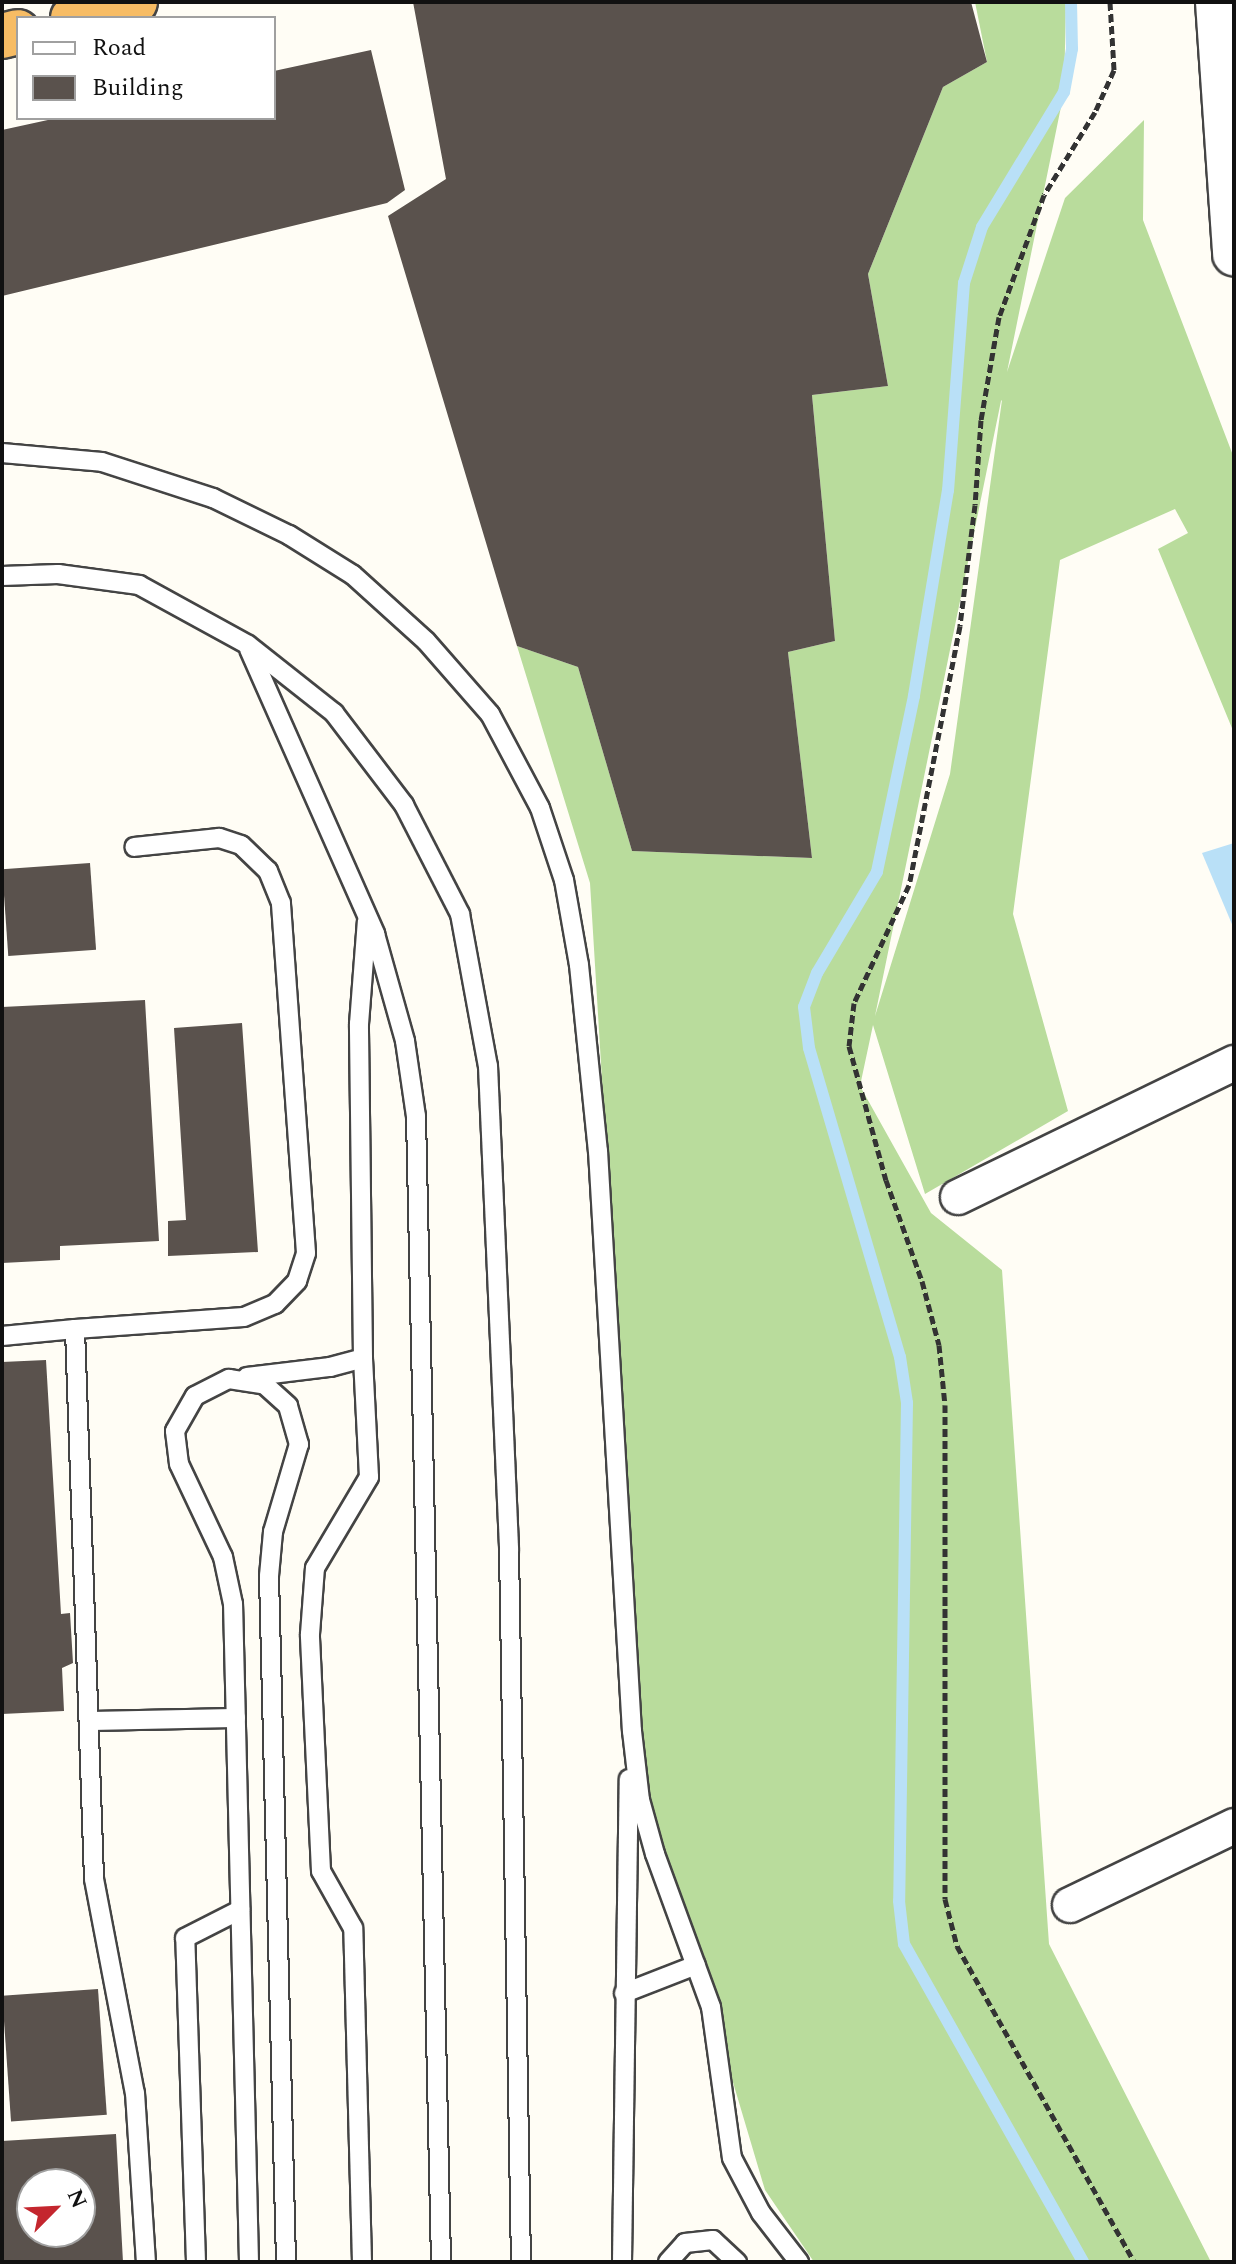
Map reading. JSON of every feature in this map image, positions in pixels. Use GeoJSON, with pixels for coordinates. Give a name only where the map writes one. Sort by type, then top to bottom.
{"type":"FeatureCollection","features":[{"type":"Feature","properties":{"kind":"highway"},"geometry":{"type":"LineString","coordinates":[[81,16],[135,2]]}},
{"type":"Feature","properties":{"kind":"street"},"geometry":{"type":"LineString","coordinates":[[1217,2],[1234,254]]}},
{"type":"Feature","properties":{"kind":"street"},"geometry":{"type":"LineString","coordinates":[[958,1197],[1234,1063]]}},
{"type":"Feature","properties":{"kind":"street"},"geometry":{"type":"LineString","coordinates":[[1070,1905],[1234,1826]]}},
{"type":"Feature","properties":{"kind":"lane"},"geometry":{"type":"LineString","coordinates":[[2,453],[102,462],[213,498],[289,535],[353,575],[426,641],[490,714],[540,808],[564,880],[579,965],[589,1058],[598,1151],[631,1724],[640,1800],[655,1854],[711,2007],[732,2158],[761,2213],[799,2262]]}},
{"type":"Feature","properties":{"kind":"lane"},"geometry":{"type":"LineString","coordinates":[[2,576],[58,574],[139,585],[248,645],[334,713],[404,805],[460,914],[488,1066],[509,1549],[521,2262]]}},
{"type":"Feature","properties":{"kind":"lane"},"geometry":{"type":"LineString","coordinates":[[248,645],[367,912],[405,1041],[416,1116],[441,2262]]}},
{"type":"Feature","properties":{"kind":"lane"},"geometry":{"type":"LineString","coordinates":[[2,1336],[244,1317],[275,1304],[297,1281],[306,1253],[281,903],[268,871],[241,845],[219,838],[134,847]]}},
{"type":"Feature","properties":{"kind":"lane"},"geometry":{"type":"LineString","coordinates":[[362,2262],[353,1928],[321,1871],[310,1634],[315,1568],[369,1477],[363,1358],[359,1024],[367,912]]}},
{"type":"Feature","properties":{"kind":"lane"},"geometry":{"type":"LineString","coordinates":[[75,1329],[94,1879],[135,2093],[146,2262]]}},
{"type":"Feature","properties":{"kind":"lane"},"geometry":{"type":"LineString","coordinates":[[249,2262],[233,1604],[223,1557],[179,1464],[175,1431],[195,1396],[229,1379],[330,1367],[363,1358]]}},
{"type":"Feature","properties":{"kind":"lane"},"geometry":{"type":"LineString","coordinates":[[229,1379],[265,1385],[288,1406],[299,1444],[286,1479],[273,1532],[269,1576],[286,2262]]}},
{"type":"Feature","properties":{"kind":"lane"},"geometry":{"type":"LineString","coordinates":[[89,1721],[236,1718]]}},
{"type":"Feature","properties":{"kind":"lane"},"geometry":{"type":"LineString","coordinates":[[622,2262],[625,1855],[631,1724]]}},
{"type":"Feature","properties":{"kind":"lane"},"geometry":{"type":"LineString","coordinates":[[196,2262],[185,1938],[240,1910]]}},
{"type":"Feature","properties":{"kind":"lane"},"geometry":{"type":"LineString","coordinates":[[624,1993],[696,1965]]}},
{"type":"Feature","properties":{"kind":"lane"},"geometry":{"type":"LineString","coordinates":[[668,2262],[685,2243],[713,2240],[737,2262]]}},
{"type":"Feature","properties":{"kind":"path"},"geometry":{"type":"LineString","coordinates":[[1095,112],[1114,70],[1110,2]]}},
{"type":"Feature","properties":{"kind":"green space"},"geometry":{"type":"Polygon","coordinates":[[[975,2],[1066,2],[1064,92],[1007,372],[1065,198],[1144,120],[1143,220],[1234,458],[1234,733],[1158,549],[1188,533],[1175,509],[1060,560],[1013,914],[1068,1111],[925,1194],[873,1025],[860,1086],[931,1213],[1002,1270],[1049,1944],[1211,2262],[814,2262],[765,2190],[645,1786],[590,883],[517,646],[578,667],[632,851],[812,858],[788,652],[835,641],[812,395],[888,386],[868,274],[943,87],[987,62],[975,2]],[[1002,400],[875,1016],[950,774],[1002,400]]]}},
{"type":"Feature","properties":{"kind":"water"},"geometry":{"type":"Polygon","coordinates":[[[1234,843],[1234,929],[1202,853],[1234,843]]]}},
{"type":"Feature","properties":{"kind":"building"},"geometry":{"type":"Polygon","coordinates":[[[413,2],[971,2],[987,62],[943,87],[868,274],[888,386],[812,395],[835,641],[788,652],[812,858],[632,851],[578,667],[517,646],[388,216],[446,179],[413,2]]]}},
{"type":"Feature","properties":{"kind":"building"},"geometry":{"type":"Polygon","coordinates":[[[371,50],[405,190],[387,203],[2,296],[2,130],[48,120],[276,120],[276,71],[371,50]]]}},
{"type":"Feature","properties":{"kind":"building"},"geometry":{"type":"Polygon","coordinates":[[[90,863],[96,950],[8,956],[2,869],[90,863]]]}},
{"type":"Feature","properties":{"kind":"building"},"geometry":{"type":"Polygon","coordinates":[[[145,1000],[159,1241],[60,1246],[60,1260],[2,1263],[2,1007],[145,1000]]]}},
{"type":"Feature","properties":{"kind":"building"},"geometry":{"type":"Polygon","coordinates":[[[242,1023],[258,1252],[168,1256],[168,1221],[186,1220],[174,1028],[242,1023]]]}},
{"type":"Feature","properties":{"kind":"building"},"geometry":{"type":"Polygon","coordinates":[[[46,1360],[61,1614],[70,1613],[73,1663],[62,1668],[64,1711],[2,1714],[2,1362],[46,1360]]]}},
{"type":"Feature","properties":{"kind":"building"},"geometry":{"type":"Polygon","coordinates":[[[98,1989],[107,2115],[11,2121],[2,1996],[98,1989]]]}},
{"type":"Feature","properties":{"kind":"building"},"geometry":{"type":"Polygon","coordinates":[[[116,2134],[123,2262],[2,2262],[2,2141],[116,2134]]]}},
{"type":"Feature","properties":{"kind":"waterway"},"geometry":{"type":"LineString","coordinates":[[1071,2],[1072,49],[1064,92],[982,227],[964,283],[948,490],[914,696],[877,872],[817,973],[804,1007],[809,1048],[900,1357],[907,1403],[899,1901],[904,1944],[1083,2262]]}}]}
